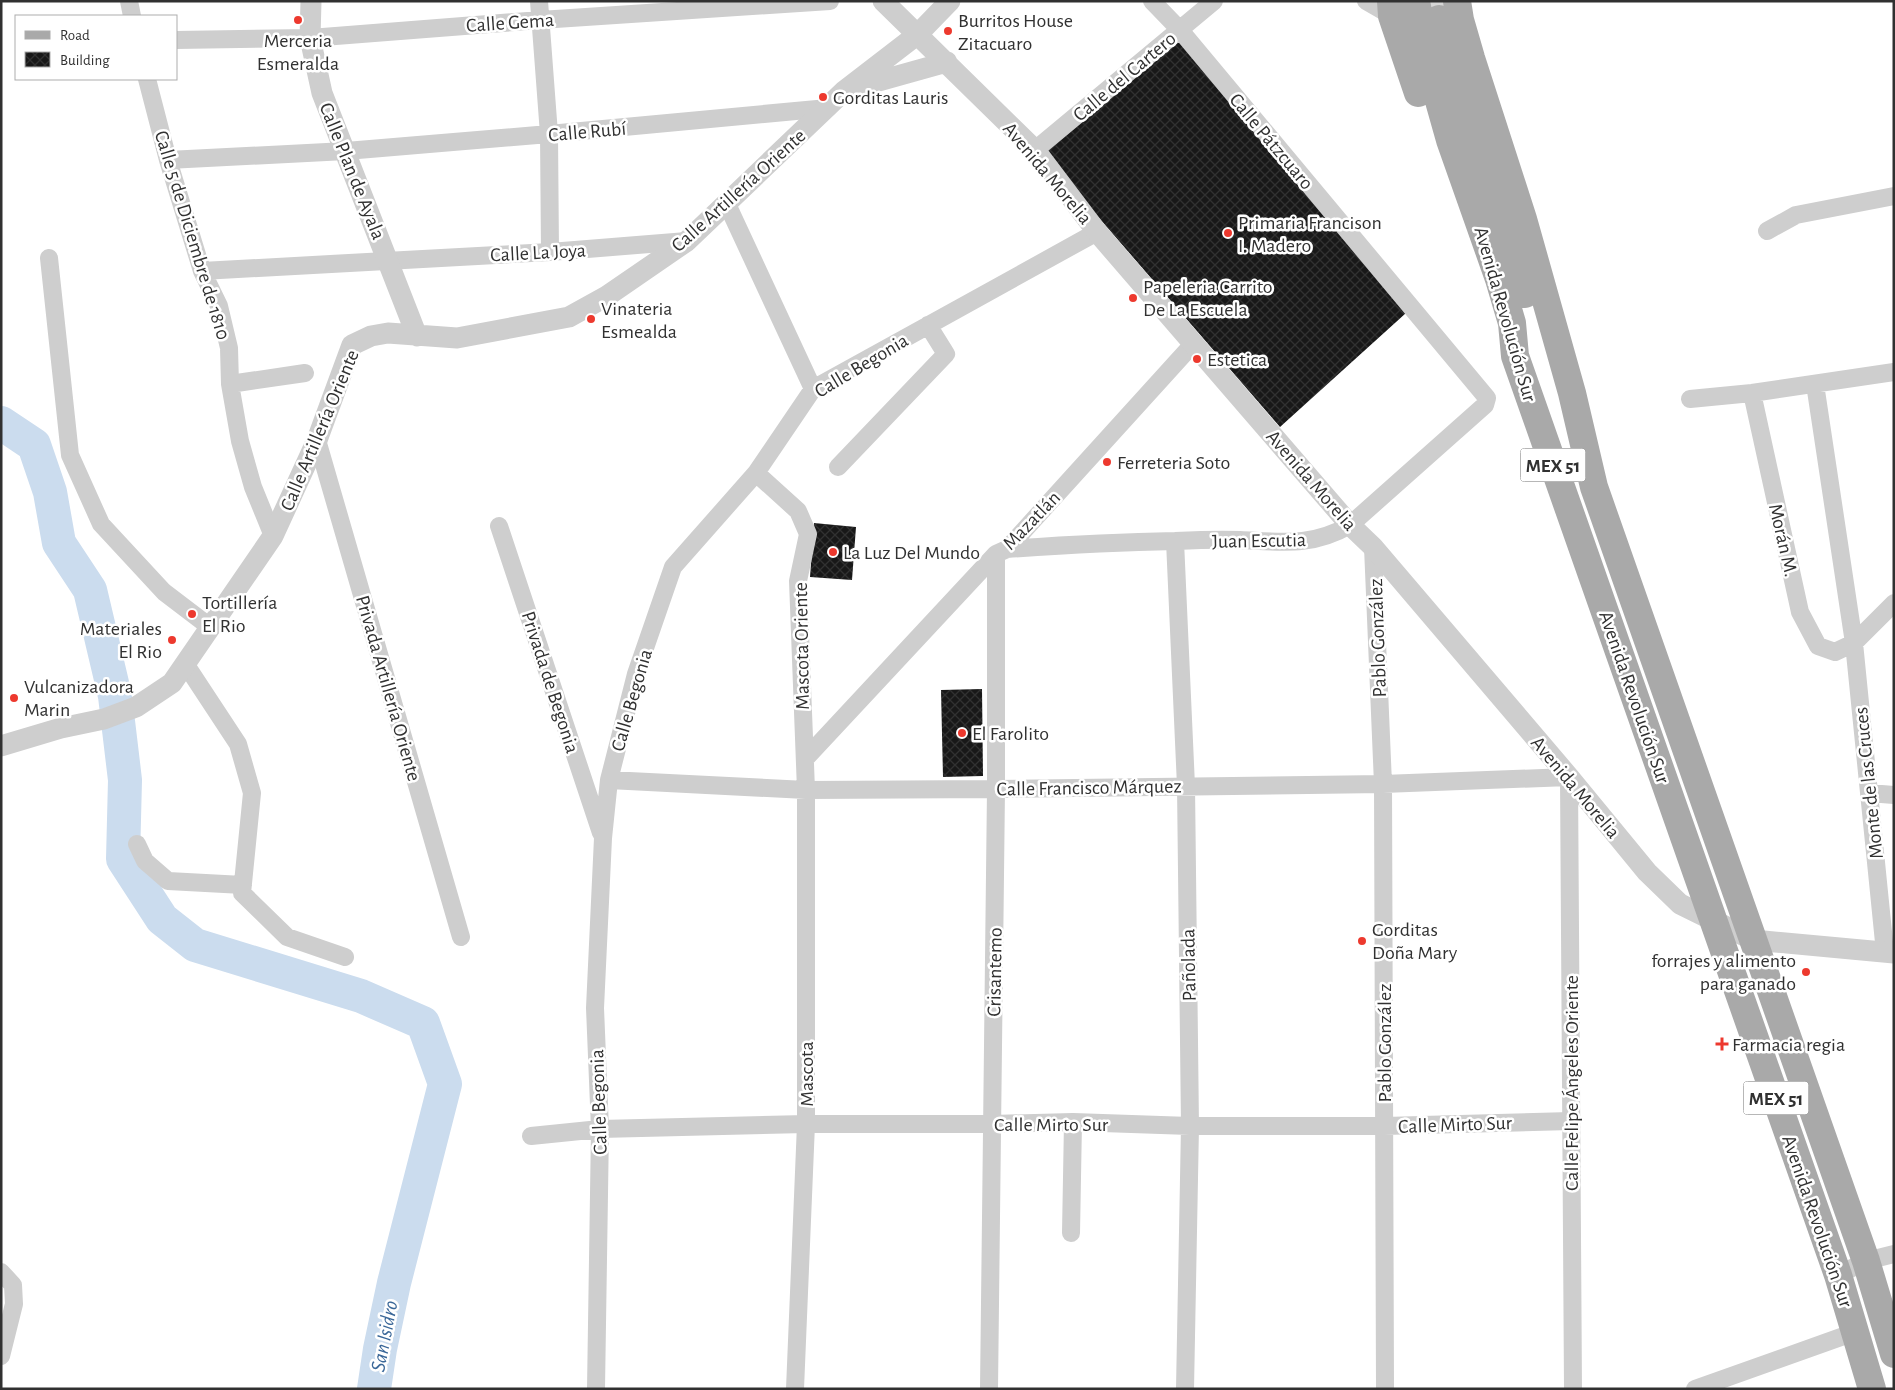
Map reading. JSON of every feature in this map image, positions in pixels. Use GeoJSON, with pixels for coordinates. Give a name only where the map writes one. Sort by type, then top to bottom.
{"type":"FeatureCollection","features":[{"type":"Feature","properties":{"kind":"main road","name":"Avenida Revolución Sur"},"geometry":{"type":"LineString","coordinates":[[1416,1],[1426,55],[1450,140],[1499,278],[1512,323],[1515,356],[1838,1275],[1872,1389]]}},
{"type":"Feature","properties":{"kind":"main road"},"geometry":{"type":"LineString","coordinates":[[1392,8],[1498,338],[1515,356]]}},
{"type":"Feature","properties":{"kind":"main road","name":"Avenida Revolución Sur"},"geometry":{"type":"LineString","coordinates":[[1448,10],[1460,20],[1523,219],[1569,384],[1594,488],[1866,1261],[1894,1354]]}},
{"type":"Feature","properties":{"kind":"street"},"geometry":{"type":"LineString","coordinates":[[129,1],[132,15]]}},
{"type":"Feature","properties":{"kind":"street","name":"Calle Plan de Ayala"},"geometry":{"type":"LineString","coordinates":[[311,1],[310,38],[322,93],[417,336]]}},
{"type":"Feature","properties":{"kind":"street"},"geometry":{"type":"LineString","coordinates":[[539,1],[549,134],[550,252]]}},
{"type":"Feature","properties":{"kind":"street","name":"Calle Gema"},"geometry":{"type":"LineString","coordinates":[[178,40],[310,38],[540,20],[830,1]]}},
{"type":"Feature","properties":{"kind":"street","name":"Avenida Morelia"},"geometry":{"type":"LineString","coordinates":[[883,1],[1035,150],[1098,232],[1350,524],[1373,547],[1569,776],[1647,872],[1680,904],[1753,940]]}},
{"type":"Feature","properties":{"kind":"street","name":"Calle Artillería Oriente"},"geometry":{"type":"LineString","coordinates":[[5,741],[104,718],[136,707],[172,683],[273,536],[317,440],[352,344],[371,336],[388,333],[457,338],[568,317],[607,296],[687,241],[844,91],[918,34],[950,1]]}},
{"type":"Feature","properties":{"kind":"street","name":"Calle Pátzcuaro"},"geometry":{"type":"LineString","coordinates":[[1152,1],[1180,30],[1487,398]]}},
{"type":"Feature","properties":{"kind":"street","name":"Calle del Cartero"},"geometry":{"type":"LineString","coordinates":[[1035,150],[1214,1]]}},
{"type":"Feature","properties":{"kind":"street"},"geometry":{"type":"LineString","coordinates":[[1366,1],[1392,8]]}},
{"type":"Feature","properties":{"kind":"street"},"geometry":{"type":"LineString","coordinates":[[844,91],[947,62]]}},
{"type":"Feature","properties":{"kind":"street","name":"Calle 5 de Diciembre de 1810"},"geometry":{"type":"LineString","coordinates":[[147,80],[168,160],[202,271],[219,306],[229,348],[230,384],[240,440],[252,487],[273,536]]}},
{"type":"Feature","properties":{"kind":"street","name":"Calle Rubí"},"geometry":{"type":"LineString","coordinates":[[168,160],[346,151],[828,108]]}},
{"type":"Feature","properties":{"kind":"street"},"geometry":{"type":"LineString","coordinates":[[1767,231],[1796,215],[1894,196]]}},
{"type":"Feature","properties":{"kind":"street"},"geometry":{"type":"LineString","coordinates":[[727,204],[813,389]]}},
{"type":"Feature","properties":{"kind":"street","name":"Calle Begonia"},"geometry":{"type":"LineString","coordinates":[[596,1389],[600,1129],[595,1008],[602,838],[609,780],[636,674],[672,567],[756,473],[813,389],[1098,232]]}},
{"type":"Feature","properties":{"kind":"street","name":"Calle La Joya"},"geometry":{"type":"LineString","coordinates":[[202,271],[550,252],[687,241]]}},
{"type":"Feature","properties":{"kind":"street"},"geometry":{"type":"LineString","coordinates":[[49,258],[70,455],[101,524],[164,592],[210,627]]}},
{"type":"Feature","properties":{"kind":"street"},"geometry":{"type":"LineString","coordinates":[[838,467],[946,354],[928,326]]}},
{"type":"Feature","properties":{"kind":"street","name":"Mazatlán"},"geometry":{"type":"LineString","coordinates":[[805,759],[1002,551],[1193,344]]}},
{"type":"Feature","properties":{"kind":"street"},"geometry":{"type":"LineString","coordinates":[[1690,399],[1752,393],[1894,372]]}},
{"type":"Feature","properties":{"kind":"street"},"geometry":{"type":"LineString","coordinates":[[230,384],[305,373]]}},
{"type":"Feature","properties":{"kind":"street","name":"Monte de las Cruces"},"geometry":{"type":"LineString","coordinates":[[1815,384],[1854,643],[1869,793],[1889,952]]}},
{"type":"Feature","properties":{"kind":"street","name":"Morán M."},"geometry":{"type":"LineString","coordinates":[[1752,393],[1800,612],[1818,646],[1834,652],[1854,643]]}},
{"type":"Feature","properties":{"kind":"street","name":"Juan Escutia"},"geometry":{"type":"LineString","coordinates":[[1002,551],[1176,541],[1310,541],[1335,534],[1350,524],[1485,405],[1487,398]]}},
{"type":"Feature","properties":{"kind":"street","name":"Privada Artillería Oriente"},"geometry":{"type":"LineString","coordinates":[[317,440],[461,937]]}},
{"type":"Feature","properties":{"kind":"street","name":"Mascota Oriente"},"geometry":{"type":"LineString","coordinates":[[756,473],[798,511],[808,534],[798,581],[805,759]]}},
{"type":"Feature","properties":{"kind":"street","name":"Privada de Begonia"},"geometry":{"type":"LineString","coordinates":[[499,526],[602,838]]}},
{"type":"Feature","properties":{"kind":"street","name":"Pañolada"},"geometry":{"type":"LineString","coordinates":[[1176,541],[1186,786],[1190,1126],[1185,1389]]}},
{"type":"Feature","properties":{"kind":"street","name":"Pablo González"},"geometry":{"type":"LineString","coordinates":[[1373,547],[1383,784],[1385,1389]]}},
{"type":"Feature","properties":{"kind":"street","name":"Crisantemo"},"geometry":{"type":"LineString","coordinates":[[989,1389],[996,789],[1002,551]]}},
{"type":"Feature","properties":{"kind":"street"},"geometry":{"type":"LineString","coordinates":[[1854,643],[1894,603]]}},
{"type":"Feature","properties":{"kind":"street"},"geometry":{"type":"LineString","coordinates":[[186,665],[238,744],[252,793],[242,893],[287,937],[345,957]]}},
{"type":"Feature","properties":{"kind":"street","name":"Mascota"},"geometry":{"type":"LineString","coordinates":[[795,1389],[806,1124],[805,759]]}},
{"type":"Feature","properties":{"kind":"street","name":"Calle Francisco Márquez"},"geometry":{"type":"LineString","coordinates":[[609,780],[806,790],[1383,784],[1569,776]]}},
{"type":"Feature","properties":{"kind":"street","name":"Calle Felipe Ángeles Oriente"},"geometry":{"type":"LineString","coordinates":[[1569,776],[1572,1389]]}},
{"type":"Feature","properties":{"kind":"street"},"geometry":{"type":"LineString","coordinates":[[1869,793],[1894,795]]}},
{"type":"Feature","properties":{"kind":"street"},"geometry":{"type":"LineString","coordinates":[[137,844],[145,860],[168,881],[243,885]]}},
{"type":"Feature","properties":{"kind":"street"},"geometry":{"type":"LineString","coordinates":[[1753,940],[1889,952]]}},
{"type":"Feature","properties":{"kind":"street","name":"Calle Mirto Sur"},"geometry":{"type":"LineString","coordinates":[[530,1136],[600,1129],[806,1124],[1073,1122],[1190,1126],[1384,1126],[1571,1121]]}},
{"type":"Feature","properties":{"kind":"street"},"geometry":{"type":"LineString","coordinates":[[1071,1233],[1073,1122]]}},
{"type":"Feature","properties":{"kind":"street"},"geometry":{"type":"LineString","coordinates":[[1838,1275],[1866,1261],[1894,1254]]}},
{"type":"Feature","properties":{"kind":"street"},"geometry":{"type":"LineString","coordinates":[[1,1356],[14,1304],[7,1278]]}},
{"type":"Feature","properties":{"kind":"street"},"geometry":{"type":"LineString","coordinates":[[1695,1389],[1855,1332]]}},
{"type":"Feature","properties":{"kind":"building","name":"Primaria Francison I. Madero"},"geometry":{"type":"Polygon","coordinates":[[[1179,35],[1406,313],[1280,427],[1041,151],[1179,35]]]}},
{"type":"Feature","properties":{"kind":"building","name":"La Luz Del Mundo"},"geometry":{"type":"Polygon","coordinates":[[[814,523],[856,527],[852,580],[810,577],[814,523]]]}},
{"type":"Feature","properties":{"kind":"building","name":"El Farolito"},"geometry":{"type":"Polygon","coordinates":[[[982,689],[983,776],[943,777],[941,690],[982,689]]]}},
{"type":"Feature","properties":{"kind":"waterway","name":"San Isidro"},"geometry":{"type":"LineString","coordinates":[[1,423],[34,445],[50,492],[59,543],[90,590],[115,696],[125,780],[123,859],[162,919],[195,945],[361,996],[423,1023],[445,1084],[394,1283],[380,1349],[374,1389]]}},
{"type":"Feature","properties":{"kind":"tunnel"},"geometry":{"type":"LineString","coordinates":[[1435,1],[1439,19]]}},
{"type":"Feature","properties":{"kind":"place","name":"Merceria Esmeralda"},"geometry":{"type":"Point","coordinates":[298,20]}},
{"type":"Feature","properties":{"kind":"place","name":"Burritos House Zitacuaro"},"geometry":{"type":"Point","coordinates":[948,31]}},
{"type":"Feature","properties":{"kind":"place","name":"Gorditas Lauris"},"geometry":{"type":"Point","coordinates":[823,97]}},
{"type":"Feature","properties":{"kind":"place","name":"Primaria Francison I. Madero"},"geometry":{"type":"Point","coordinates":[1228,233]}},
{"type":"Feature","properties":{"kind":"place","name":"Papeleria Carrito De La Escuela"},"geometry":{"type":"Point","coordinates":[1133,298]}},
{"type":"Feature","properties":{"kind":"place","name":"Vinateria Esmealda"},"geometry":{"type":"Point","coordinates":[591,319]}},
{"type":"Feature","properties":{"kind":"place","name":"Estetica"},"geometry":{"type":"Point","coordinates":[1197,359]}},
{"type":"Feature","properties":{"kind":"place","name":"Ferreteria Soto"},"geometry":{"type":"Point","coordinates":[1107,462]}},
{"type":"Feature","properties":{"kind":"place","name":"La Luz Del Mundo"},"geometry":{"type":"Point","coordinates":[833,552]}},
{"type":"Feature","properties":{"kind":"place","name":"Tortillería El Rio"},"geometry":{"type":"Point","coordinates":[192,614]}},
{"type":"Feature","properties":{"kind":"place","name":"Materiales El Rio"},"geometry":{"type":"Point","coordinates":[172,640]}},
{"type":"Feature","properties":{"kind":"place","name":"Vulcanizadora Marin"},"geometry":{"type":"Point","coordinates":[14,698]}},
{"type":"Feature","properties":{"kind":"place","name":"El Farolito"},"geometry":{"type":"Point","coordinates":[962,733]}},
{"type":"Feature","properties":{"kind":"place","name":"Gorditas Doña Mary"},"geometry":{"type":"Point","coordinates":[1362,941]}},
{"type":"Feature","properties":{"kind":"place","name":"forrajes y alimento para ganado"},"geometry":{"type":"Point","coordinates":[1806,972]}},
{"type":"Feature","properties":{"kind":"place","name":"Farmacia regia"},"geometry":{"type":"Point","coordinates":[1722,1044]}}]}
